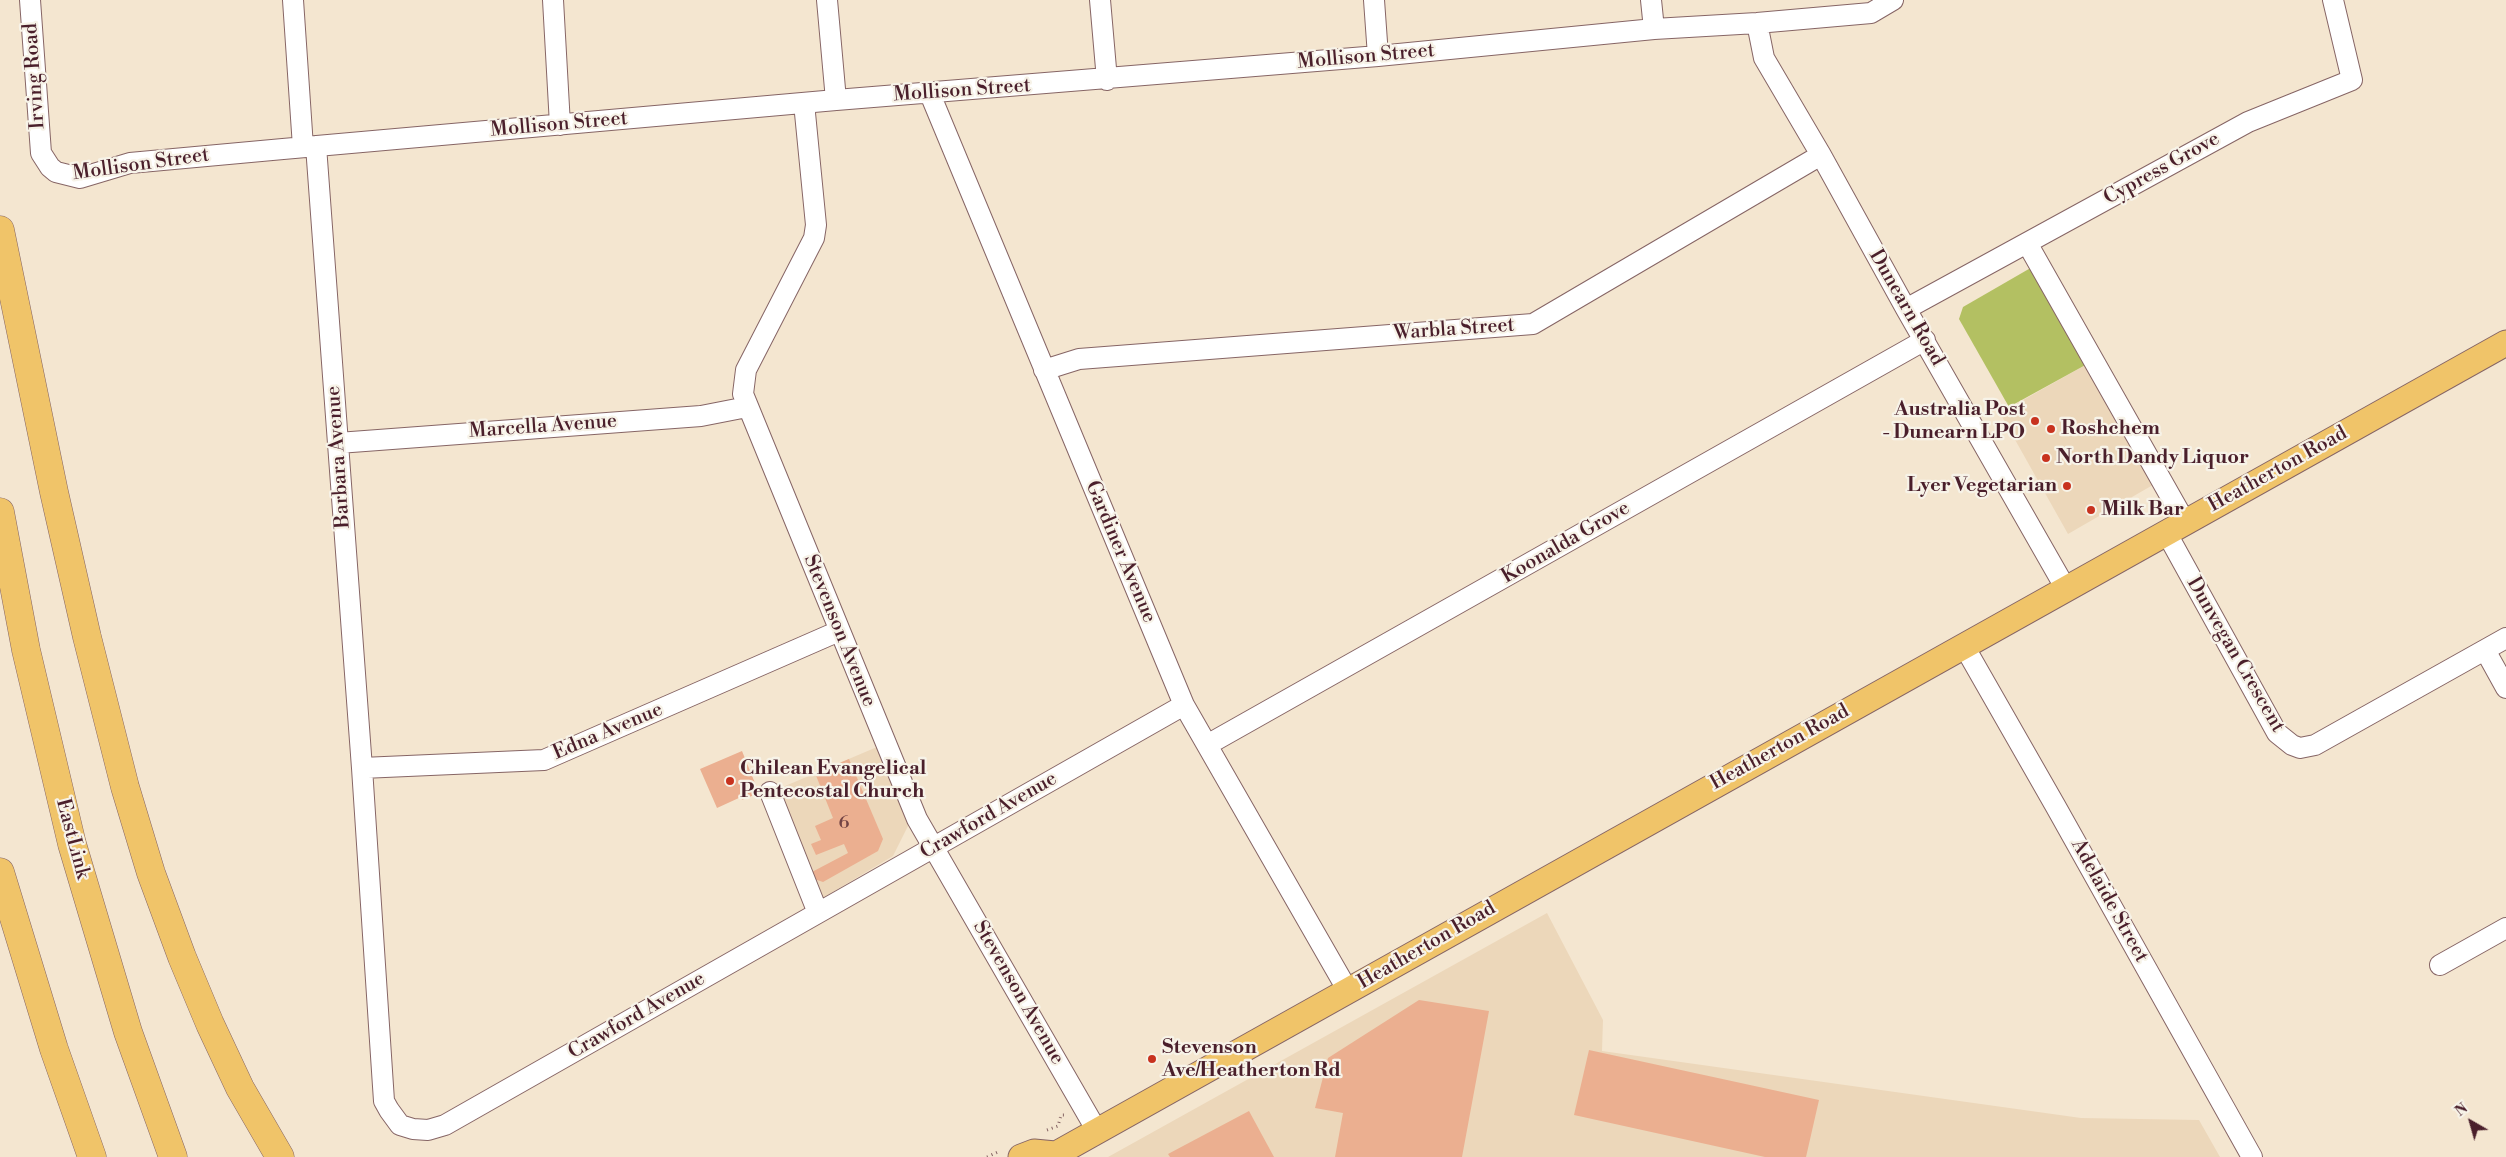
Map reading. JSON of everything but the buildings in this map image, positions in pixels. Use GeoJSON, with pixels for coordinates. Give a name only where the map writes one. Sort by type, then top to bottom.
{"type":"FeatureCollection","features":[{"type":"Feature","properties":{"kind":"highway"},"geometry":{"type":"LineString","coordinates":[[0,230],[54,492],[87,637],[125,787],[151,873],[210,1024],[240,1088],[280,1157]]}},
{"type":"Feature","properties":{"kind":"highway","name":"EastLink"},"geometry":{"type":"LineString","coordinates":[[0,512],[26,650],[72,844],[128,1032],[173,1157]]}},
{"type":"Feature","properties":{"kind":"highway"},"geometry":{"type":"LineString","coordinates":[[0,872],[42,1013],[92,1157]]}},
{"type":"Feature","properties":{"kind":"main road","name":"Heatherton Road"},"geometry":{"type":"LineString","coordinates":[[1021,1157],[1034,1152],[1053,1155],[1097,1131],[2506,343]]}},
{"type":"Feature","properties":{"kind":"street","name":"Irving Road"},"geometry":{"type":"LineString","coordinates":[[30,0],[41,153]]}},
{"type":"Feature","properties":{"kind":"street","name":"Barbara Avenue"},"geometry":{"type":"LineString","coordinates":[[293,0],[338,442],[362,768]]}},
{"type":"Feature","properties":{"kind":"street"},"geometry":{"type":"LineString","coordinates":[[553,0],[560,124]]}},
{"type":"Feature","properties":{"kind":"street"},"geometry":{"type":"LineString","coordinates":[[827,0],[836,100]]}},
{"type":"Feature","properties":{"kind":"street"},"geometry":{"type":"LineString","coordinates":[[1100,0],[1107,80]]}},
{"type":"Feature","properties":{"kind":"street"},"geometry":{"type":"LineString","coordinates":[[1374,0],[1378,56]]}},
{"type":"Feature","properties":{"kind":"street"},"geometry":{"type":"LineString","coordinates":[[1651,0],[1654,29]]}},
{"type":"Feature","properties":{"kind":"street","name":"Mollison Street"},"geometry":{"type":"LineString","coordinates":[[41,153],[50,167],[56,172],[80,178],[130,163],[836,100],[1107,80],[1654,29],[1757,23],[1871,13],[1893,0]]}},
{"type":"Feature","properties":{"kind":"street","name":"Cypress Grove"},"geometry":{"type":"LineString","coordinates":[[1906,309],[2248,122],[2352,80],[2333,0]]}},
{"type":"Feature","properties":{"kind":"street","name":"Dunearn Road"},"geometry":{"type":"LineString","coordinates":[[1757,23],[1764,58],[1821,155],[1906,309],[2066,589]]}},
{"type":"Feature","properties":{"kind":"street","name":"Gardiner Avenue"},"geometry":{"type":"LineString","coordinates":[[930,94],[1184,705],[1348,991]]}},
{"type":"Feature","properties":{"kind":"street","name":"Stevenson Avenue"},"geometry":{"type":"LineString","coordinates":[[804,103],[816,225],[814,238],[802,265],[746,370],[742,386],[747,407],[917,819],[1097,1131]]}},
{"type":"Feature","properties":{"kind":"street","name":"Warbla Street"},"geometry":{"type":"LineString","coordinates":[[1044,370],[1079,359],[1533,324],[1821,155]]}},
{"type":"Feature","properties":{"kind":"street","name":"Dunvegan Crescent"},"geometry":{"type":"LineString","coordinates":[[2027,243],[2176,527],[2278,733],[2292,745],[2300,748],[2315,745],[2506,638]]}},
{"type":"Feature","properties":{"kind":"street","name":"Koonalda Grove"},"geometry":{"type":"LineString","coordinates":[[1208,745],[1925,340]]}},
{"type":"Feature","properties":{"kind":"street","name":"Marcella Avenue"},"geometry":{"type":"LineString","coordinates":[[338,442],[701,416],[747,407]]}},
{"type":"Feature","properties":{"kind":"street","name":"Edna Avenue"},"geometry":{"type":"LineString","coordinates":[[362,768],[544,760],[839,631]]}},
{"type":"Feature","properties":{"kind":"street","name":"Adelaide Street"},"geometry":{"type":"LineString","coordinates":[[1964,646],[2252,1157]]}},
{"type":"Feature","properties":{"kind":"street"},"geometry":{"type":"LineString","coordinates":[[2485,650],[2506,688]]}},
{"type":"Feature","properties":{"kind":"street","name":"Crawford Avenue"},"geometry":{"type":"LineString","coordinates":[[362,768],[384,1101],[400,1125],[413,1129],[428,1130],[445,1125],[1184,705]]}},
{"type":"Feature","properties":{"kind":"street"},"geometry":{"type":"LineString","coordinates":[[770,792],[818,913]]}},
{"type":"Feature","properties":{"kind":"street"},"geometry":{"type":"LineString","coordinates":[[2440,965],[2506,928]]}},
{"type":"Feature","properties":{"kind":"shaded area"},"geometry":{"type":"Polygon","coordinates":[[[2089,363],[2158,482],[2068,534],[2000,413],[2089,363]]]}},
{"type":"Feature","properties":{"kind":"shaded area"},"geometry":{"type":"Polygon","coordinates":[[[877,747],[909,824],[893,856],[811,905],[764,795],[877,747]]]}},
{"type":"Feature","properties":{"kind":"shaded area"},"geometry":{"type":"Polygon","coordinates":[[[1547,913],[1603,1020],[1602,1051],[2081,1118],[2199,1120],[2220,1157],[1108,1157],[1547,913]]]}},
{"type":"Feature","properties":{"kind":"green space"},"geometry":{"type":"Polygon","coordinates":[[[2034,266],[2089,363],[2009,407],[1959,319],[1963,307],[2034,266]]]}},
{"type":"Feature","properties":{"kind":"place","name":"Australia Post - Dunearn LPO"},"geometry":{"type":"Point","coordinates":[2035,421]}},
{"type":"Feature","properties":{"kind":"place","name":"Roshchem"},"geometry":{"type":"Point","coordinates":[2051,429]}},
{"type":"Feature","properties":{"kind":"place","name":"North Dandy Liquor"},"geometry":{"type":"Point","coordinates":[2046,458]}},
{"type":"Feature","properties":{"kind":"place","name":"Lyer Vegetarian"},"geometry":{"type":"Point","coordinates":[2067,486]}},
{"type":"Feature","properties":{"kind":"place","name":"Milk Bar"},"geometry":{"type":"Point","coordinates":[2091,510]}},
{"type":"Feature","properties":{"kind":"place","name":"Chilean Evangelical Pentecostal Church"},"geometry":{"type":"Point","coordinates":[730,781]}},
{"type":"Feature","properties":{"kind":"place","name":"Stevenson Ave/Heatherton Rd"},"geometry":{"type":"Point","coordinates":[1152,1059]}}]}
